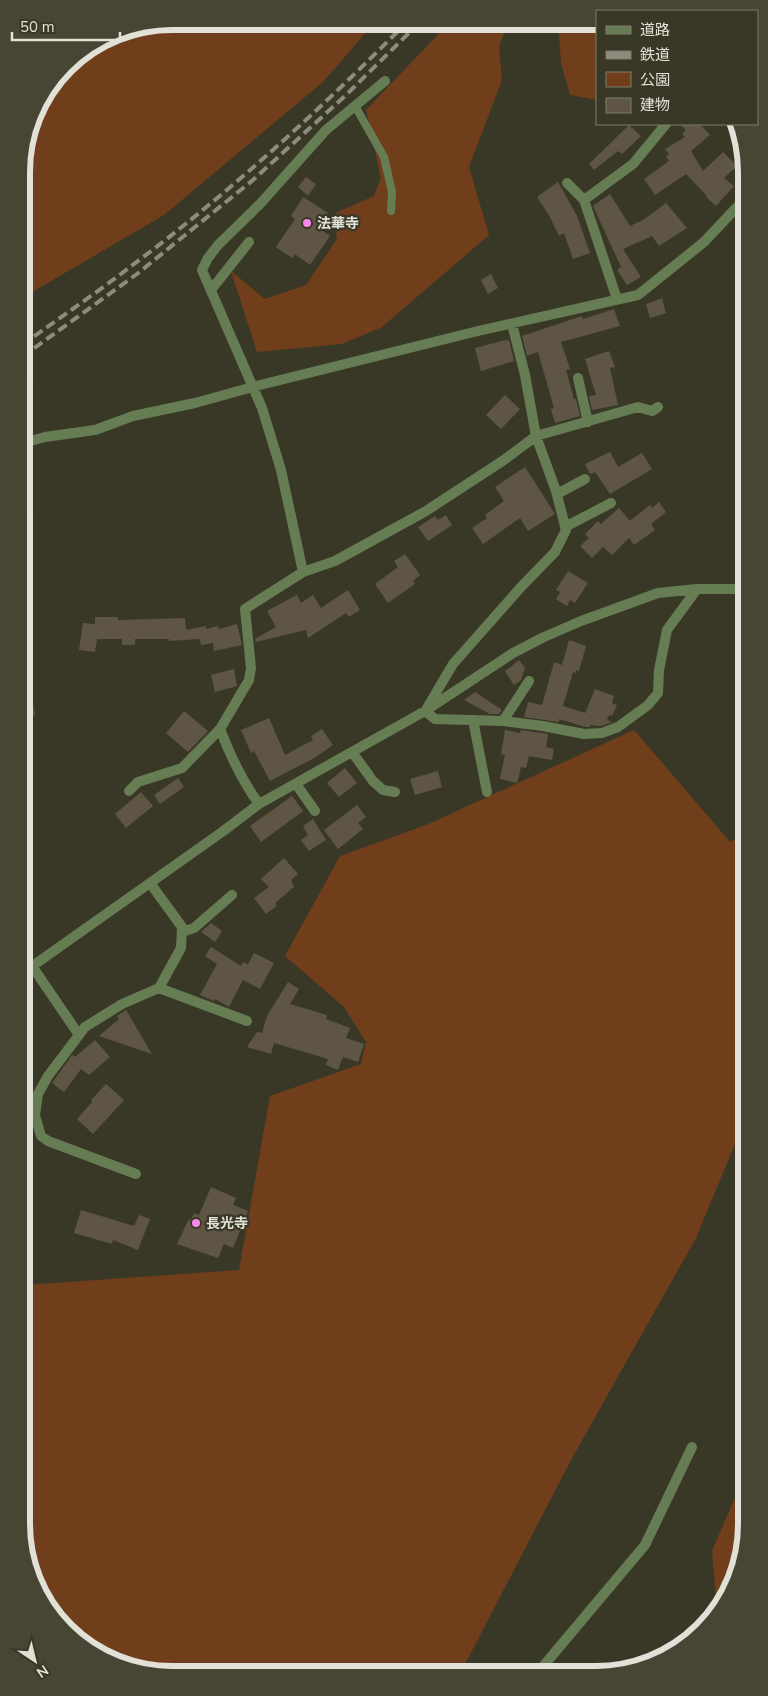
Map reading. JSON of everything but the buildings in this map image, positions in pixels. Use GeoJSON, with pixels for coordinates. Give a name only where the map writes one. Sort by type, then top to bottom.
{"type":"FeatureCollection","features":[{"type":"Feature","properties":{"kind":"street"},"geometry":{"type":"LineString","coordinates":[[303,572],[280,470],[254,388],[202,270],[218,245],[260,204],[326,130],[385,81]]}},
{"type":"Feature","properties":{"kind":"street"},"geometry":{"type":"LineString","coordinates":[[584,200],[633,164],[665,125]]}},
{"type":"Feature","properties":{"kind":"street"},"geometry":{"type":"LineString","coordinates":[[567,183],[584,200],[617,299]]}},
{"type":"Feature","properties":{"kind":"street"},"geometry":{"type":"LineString","coordinates":[[30,441],[45,437],[95,430],[133,416],[194,403],[468,333],[638,295],[704,242],[738,207]]}},
{"type":"Feature","properties":{"kind":"street"},"geometry":{"type":"LineString","coordinates":[[211,290],[250,242]]}},
{"type":"Feature","properties":{"kind":"street"},"geometry":{"type":"LineString","coordinates":[[425,711],[453,664],[520,587],[555,552],[566,530],[557,494],[536,436],[525,375],[512,324]]}},
{"type":"Feature","properties":{"kind":"street"},"geometry":{"type":"LineString","coordinates":[[578,378],[588,422]]}},
{"type":"Feature","properties":{"kind":"street"},"geometry":{"type":"LineString","coordinates":[[129,792],[138,782],[182,768],[220,729],[249,680],[251,668],[245,609],[303,572],[334,561],[426,511],[504,460],[536,436],[638,407],[652,411],[658,407]]}},
{"type":"Feature","properties":{"kind":"street"},"geometry":{"type":"LineString","coordinates":[[557,494],[585,478]]}},
{"type":"Feature","properties":{"kind":"street"},"geometry":{"type":"LineString","coordinates":[[565,526],[611,503]]}},
{"type":"Feature","properties":{"kind":"street"},"geometry":{"type":"LineString","coordinates":[[425,711],[435,719],[503,721],[584,734],[602,733],[628,721],[648,706],[658,693],[659,670],[668,630],[697,589]]}},
{"type":"Feature","properties":{"kind":"street"},"geometry":{"type":"LineString","coordinates":[[30,968],[259,804],[425,711],[513,653],[544,637],[658,593],[697,589],[738,589]]}},
{"type":"Feature","properties":{"kind":"street"},"geometry":{"type":"LineString","coordinates":[[503,721],[529,681]]}},
{"type":"Feature","properties":{"kind":"street"},"geometry":{"type":"LineString","coordinates":[[473,720],[487,792]]}},
{"type":"Feature","properties":{"kind":"street"},"geometry":{"type":"LineString","coordinates":[[220,729],[231,758],[259,804]]}},
{"type":"Feature","properties":{"kind":"street"},"geometry":{"type":"LineString","coordinates":[[352,752],[374,782],[383,790],[395,792]]}},
{"type":"Feature","properties":{"kind":"street"},"geometry":{"type":"LineString","coordinates":[[296,784],[315,811]]}},
{"type":"Feature","properties":{"kind":"street"},"geometry":{"type":"LineString","coordinates":[[136,1174],[48,1141],[41,1136],[35,1115],[38,1094],[48,1076],[85,1027],[122,1004],[159,988],[181,948],[182,927],[150,883]]}},
{"type":"Feature","properties":{"kind":"street"},"geometry":{"type":"LineString","coordinates":[[182,932],[194,928],[232,895]]}},
{"type":"Feature","properties":{"kind":"street"},"geometry":{"type":"LineString","coordinates":[[30,972],[79,1035]]}},
{"type":"Feature","properties":{"kind":"street"},"geometry":{"type":"LineString","coordinates":[[159,988],[247,1020]]}},
{"type":"Feature","properties":{"kind":"street"},"geometry":{"type":"LineString","coordinates":[[543,1666],[645,1545],[692,1447]]}},
{"type":"Feature","properties":{"kind":"lane"},"geometry":{"type":"LineString","coordinates":[[355,106],[384,157],[392,192],[391,211]]}},
{"type":"Feature","properties":{"kind":"green space"},"geometry":{"type":"Polygon","coordinates":[[[368,30],[323,82],[164,215],[30,293],[31,153],[38,126],[49,101],[59,85],[78,65],[101,49],[117,41],[153,31],[368,30]]]}},
{"type":"Feature","properties":{"kind":"green space"},"geometry":{"type":"Polygon","coordinates":[[[442,30],[505,30],[499,46],[502,80],[469,167],[489,235],[382,327],[342,344],[257,352],[231,271],[265,299],[306,285],[337,239],[333,214],[374,196],[381,178],[366,110],[442,30]]]}},
{"type":"Feature","properties":{"kind":"green space"},"geometry":{"type":"Polygon","coordinates":[[[555,30],[596,30],[596,100],[570,95],[561,63],[559,34],[555,30]]]}},
{"type":"Feature","properties":{"kind":"green space"},"geometry":{"type":"Polygon","coordinates":[[[634,730],[730,842],[738,838],[738,1137],[696,1238],[571,1460],[464,1666],[162,1666],[126,1658],[101,1647],[71,1625],[49,1595],[35,1561],[31,1543],[30,1524],[30,1285],[239,1270],[270,1096],[361,1064],[366,1042],[344,1007],[285,956],[340,856],[426,825],[634,730]]]}},
{"type":"Feature","properties":{"kind":"green space"},"geometry":{"type":"Polygon","coordinates":[[[738,1491],[737,1543],[727,1579],[716,1599],[712,1551],[738,1491]]]}},
{"type":"Feature","properties":{"kind":"railway"},"geometry":{"type":"LineString","coordinates":[[30,339],[117,277],[238,181],[307,119],[399,30]]}},
{"type":"Feature","properties":{"kind":"railway"},"geometry":{"type":"LineString","coordinates":[[30,351],[137,274],[253,180],[346,95],[412,30]]}},
{"type":"Feature","properties":{"kind":"place","name":"法華寺"},"geometry":{"type":"Point","coordinates":[307,223]}},
{"type":"Feature","properties":{"kind":"place","name":"長光寺"},"geometry":{"type":"Point","coordinates":[196,1223]}}]}
